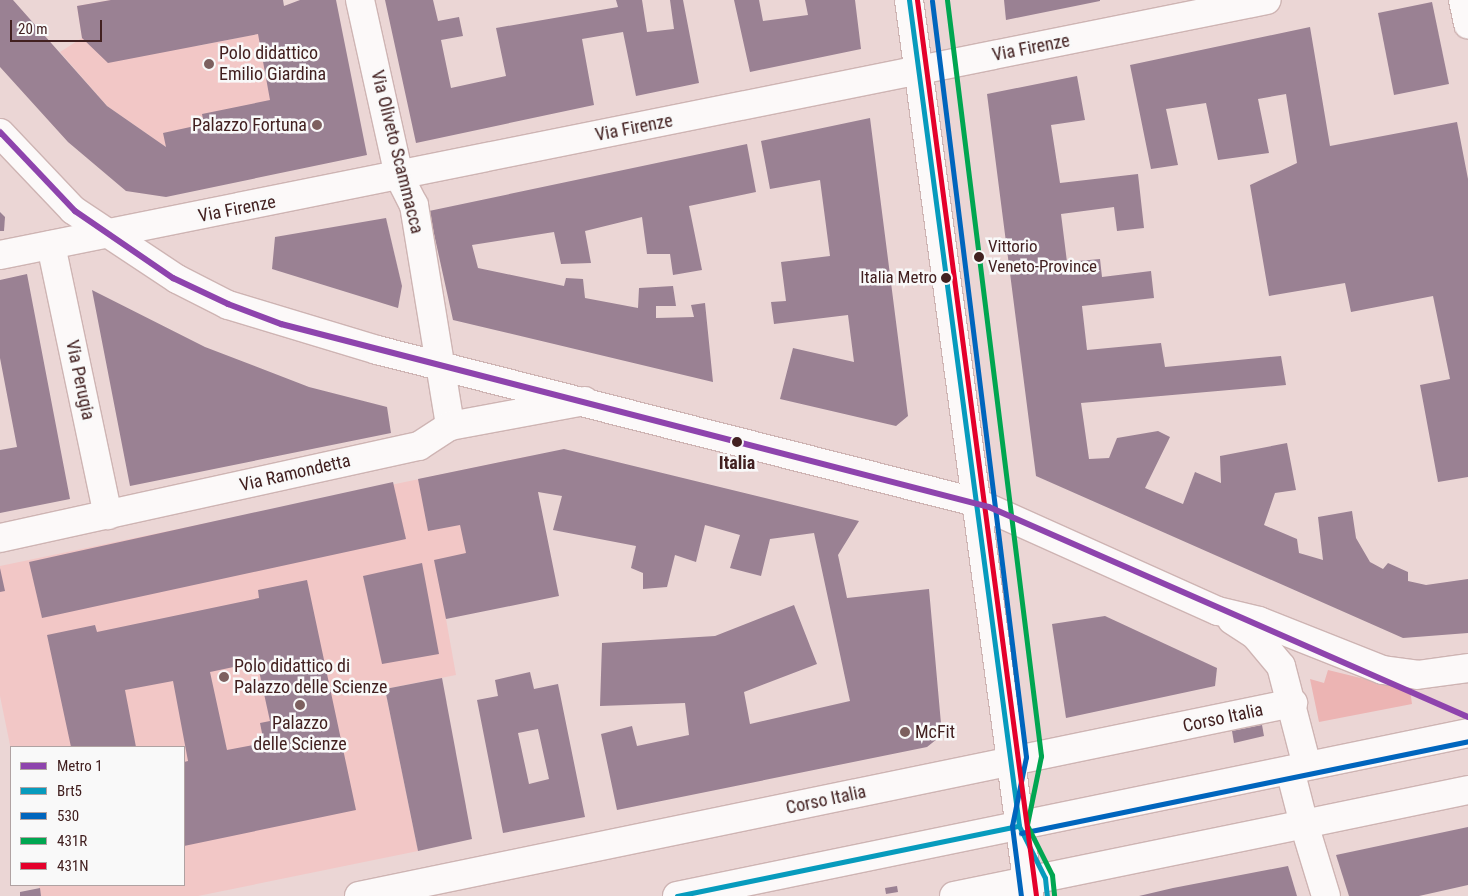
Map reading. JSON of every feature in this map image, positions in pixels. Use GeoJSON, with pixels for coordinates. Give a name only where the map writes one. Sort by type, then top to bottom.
{"type":"FeatureCollection","features":[{"type":"Feature","properties":{"kind":"street","name":"Via Oliveto Scammacca"},"geometry":{"type":"LineString","coordinates":[[360,0],[399,176],[414,205],[438,364],[450,426]]}},
{"type":"Feature","properties":{"kind":"street"},"geometry":{"type":"LineString","coordinates":[[909,0],[1028,889]]}},
{"type":"Feature","properties":{"kind":"street","name":"Via Firenze"},"geometry":{"type":"LineString","coordinates":[[0,256],[1267,0]]}},
{"type":"Feature","properties":{"kind":"street"},"geometry":{"type":"LineString","coordinates":[[1463,0],[1468,24]]}},
{"type":"Feature","properties":{"kind":"street"},"geometry":{"type":"LineString","coordinates":[[0,134],[73,210],[177,279],[228,305],[438,364],[975,502],[1218,611],[1255,635],[1281,666],[1293,703],[1304,824],[1326,896]]}},
{"type":"Feature","properties":{"kind":"street","name":"Via Perugia"},"geometry":{"type":"LineString","coordinates":[[51,245],[108,515]]}},
{"type":"Feature","properties":{"kind":"street","name":"Via Ramondetta"},"geometry":{"type":"LineString","coordinates":[[0,538],[419,446],[450,426],[585,401]]}},
{"type":"Feature","properties":{"kind":"street"},"geometry":{"type":"LineString","coordinates":[[1218,611],[1259,621],[1351,660],[1417,675],[1468,668]]}},
{"type":"Feature","properties":{"kind":"street","name":"Corso Italia"},"geometry":{"type":"LineString","coordinates":[[359,896],[431,889],[1010,762],[1293,703]]}},
{"type":"Feature","properties":{"kind":"street"},"geometry":{"type":"LineString","coordinates":[[677,896],[1468,733]]}},
{"type":"Feature","properties":{"kind":"street"},"geometry":{"type":"LineString","coordinates":[[954,896],[1028,889],[1304,824],[1468,790]]}},
{"type":"Feature","properties":{"kind":"shaded area","name":"Polo didattico Emilio Giardina"},"geometry":{"type":"Polygon","coordinates":[[[111,0],[197,46],[257,34],[253,12],[313,0],[357,108],[166,147],[107,106],[60,52],[82,38],[77,6],[111,0]]]}},
{"type":"Feature","properties":{"kind":"shaded area","name":"Polo didattico di Palazzo delle Scienze"},"geometry":{"type":"Polygon","coordinates":[[[530,456],[446,619],[456,675],[385,689],[418,851],[198,896],[41,896],[39,886],[185,886],[185,746],[10,746],[0,696],[0,566],[530,456]]]}},
{"type":"Feature","properties":{"kind":"shaded area"},"geometry":{"type":"Polygon","coordinates":[[[1328,670],[1410,690],[1412,704],[1319,722],[1310,679],[1324,683],[1328,670]]]}},
{"type":"Feature","properties":{"kind":"building"},"geometry":{"type":"Polygon","coordinates":[[[0,0],[13,0],[107,106],[166,147],[163,133],[204,124],[202,114],[270,100],[258,34],[108,63],[82,38],[77,6],[111,0],[283,0],[284,6],[300,0],[336,0],[367,155],[166,197],[126,191],[68,142],[0,67],[0,0]]]}},
{"type":"Feature","properties":{"kind":"building"},"geometry":{"type":"Polygon","coordinates":[[[385,0],[433,0],[438,21],[459,17],[463,36],[441,40],[451,88],[506,76],[496,28],[618,7],[616,0],[642,0],[647,32],[674,29],[670,0],[683,0],[699,83],[636,96],[623,32],[582,39],[594,105],[416,143],[385,0]]]}},
{"type":"Feature","properties":{"kind":"building"},"geometry":{"type":"Polygon","coordinates":[[[734,0],[759,0],[763,21],[808,15],[805,0],[855,0],[861,49],[750,72],[734,0]]]}},
{"type":"Feature","properties":{"kind":"building"},"geometry":{"type":"Polygon","coordinates":[[[1004,0],[1100,0],[1100,1],[1006,20],[1004,0]]]}},
{"type":"Feature","properties":{"kind":"building"},"geometry":{"type":"Polygon","coordinates":[[[1432,2],[1449,84],[1394,95],[1378,13],[1432,2]]]}},
{"type":"Feature","properties":{"kind":"building"},"geometry":{"type":"Polygon","coordinates":[[[1310,27],[1330,146],[1457,122],[1468,179],[1468,477],[1438,482],[1420,385],[1450,379],[1433,296],[1351,312],[1345,283],[1269,296],[1250,185],[1297,163],[1286,94],[1258,99],[1269,153],[1218,160],[1206,103],[1166,109],[1178,165],[1151,169],[1130,65],[1310,27]]]}},
{"type":"Feature","properties":{"kind":"building"},"geometry":{"type":"Polygon","coordinates":[[[1077,76],[1085,120],[1051,125],[1060,183],[1138,174],[1144,228],[1117,231],[1114,207],[1061,214],[1067,262],[1100,259],[1102,277],[1151,271],[1154,298],[1082,306],[1087,350],[1161,343],[1165,367],[1281,356],[1286,385],[1081,403],[1089,459],[1109,458],[1117,438],[1158,431],[1170,437],[1145,488],[1183,504],[1195,472],[1221,483],[1220,456],[1287,443],[1296,490],[1275,493],[1264,525],[1297,539],[1299,553],[1323,560],[1318,517],[1352,511],[1356,538],[1370,562],[1383,569],[1388,563],[1408,572],[1408,581],[1426,585],[1468,579],[1468,633],[1403,638],[1036,476],[987,94],[1077,76]]]}},
{"type":"Feature","properties":{"kind":"building"},"geometry":{"type":"Polygon","coordinates":[[[870,118],[908,416],[896,426],[780,399],[793,348],[854,362],[848,315],[774,324],[771,302],[786,301],[781,262],[830,256],[820,180],[770,189],[761,141],[870,118]]]}},
{"type":"Feature","properties":{"kind":"building"},"geometry":{"type":"Polygon","coordinates":[[[747,144],[756,192],[689,206],[702,270],[673,275],[670,254],[647,254],[642,217],[585,231],[591,263],[561,264],[554,232],[472,245],[478,268],[564,286],[566,278],[583,279],[585,298],[638,308],[639,288],[673,286],[676,306],[656,306],[656,318],[694,317],[691,305],[705,303],[713,382],[453,320],[429,211],[747,144]]]}},
{"type":"Feature","properties":{"kind":"building"},"geometry":{"type":"Polygon","coordinates":[[[0,212],[5,217],[4,231],[0,231],[0,212]]]}},
{"type":"Feature","properties":{"kind":"building"},"geometry":{"type":"Polygon","coordinates":[[[386,218],[402,286],[398,308],[272,269],[275,237],[386,218]]]}},
{"type":"Feature","properties":{"kind":"building"},"geometry":{"type":"Polygon","coordinates":[[[27,274],[70,499],[0,513],[0,450],[17,447],[0,358],[0,280],[27,274]]]}},
{"type":"Feature","properties":{"kind":"building"},"geometry":{"type":"Polygon","coordinates":[[[92,290],[205,347],[309,387],[387,407],[391,433],[130,486],[92,290]]]}},
{"type":"Feature","properties":{"kind":"building"},"geometry":{"type":"Polygon","coordinates":[[[564,449],[859,521],[838,555],[847,598],[929,589],[942,735],[927,747],[617,810],[601,734],[632,726],[637,746],[689,735],[685,703],[600,706],[602,643],[715,636],[794,605],[817,664],[744,692],[750,724],[850,701],[814,533],[770,539],[761,576],[730,568],[740,535],[705,525],[696,562],[675,555],[667,587],[643,589],[643,573],[631,568],[636,546],[553,530],[562,496],[538,492],[559,596],[446,619],[434,560],[466,553],[460,525],[428,531],[418,479],[564,449]]]}},
{"type":"Feature","properties":{"kind":"building"},"geometry":{"type":"Polygon","coordinates":[[[393,482],[406,539],[42,618],[29,562],[393,482]]]}},
{"type":"Feature","properties":{"kind":"building"},"geometry":{"type":"Polygon","coordinates":[[[422,563],[439,654],[382,664],[363,576],[422,563]]]}},
{"type":"Feature","properties":{"kind":"building"},"geometry":{"type":"Polygon","coordinates":[[[0,568],[5,591],[0,592],[0,568]]]}},
{"type":"Feature","properties":{"kind":"building","name":"Palazzo delle Scienze"},"geometry":{"type":"Polygon","coordinates":[[[307,580],[356,810],[185,846],[185,762],[188,761],[173,681],[125,690],[136,746],[71,746],[47,635],[95,625],[97,632],[259,598],[258,590],[307,580]],[[257,662],[210,672],[227,750],[264,743],[260,723],[270,721],[257,662]]]}},
{"type":"Feature","properties":{"kind":"building"},"geometry":{"type":"Polygon","coordinates":[[[1105,616],[1217,668],[1215,686],[1066,718],[1052,624],[1105,616]]]}},
{"type":"Feature","properties":{"kind":"building"},"geometry":{"type":"Polygon","coordinates":[[[530,672],[534,689],[558,684],[585,817],[503,833],[477,700],[498,696],[495,680],[530,672]],[[538,729],[518,733],[529,784],[549,779],[538,729]]]}},
{"type":"Feature","properties":{"kind":"building"},"geometry":{"type":"Polygon","coordinates":[[[442,678],[472,839],[418,851],[385,689],[442,678]]]}},
{"type":"Feature","properties":{"kind":"building"},"geometry":{"type":"Polygon","coordinates":[[[1262,725],[1264,736],[1234,743],[1232,731],[1262,725]]]}},
{"type":"Feature","properties":{"kind":"building"},"geometry":{"type":"Polygon","coordinates":[[[1468,827],[1468,885],[1419,896],[1349,896],[1336,855],[1468,827]]]}},
{"type":"Feature","properties":{"kind":"building"},"geometry":{"type":"Polygon","coordinates":[[[1288,866],[1297,896],[1139,896],[1173,888],[1288,866]]]}},
{"type":"Feature","properties":{"kind":"building"},"geometry":{"type":"Polygon","coordinates":[[[897,886],[898,892],[886,894],[885,888],[897,886]]]}},
{"type":"Feature","properties":{"kind":"building"},"geometry":{"type":"Polygon","coordinates":[[[40,888],[41,896],[20,896],[20,892],[40,888]]]}},
{"type":"Feature","properties":{"kind":"metro line","name":"1"},"geometry":{"type":"LineString","coordinates":[[0,132],[75,211],[173,278],[228,304],[281,324],[989,507],[1468,717]]}},
{"type":"Feature","properties":{"kind":"transit line","name":"Brt5"},"geometry":{"type":"LineString","coordinates":[[909,0],[1019,826],[1045,878],[1047,896]]}},
{"type":"Feature","properties":{"kind":"transit line","name":"431N"},"geometry":{"type":"LineString","coordinates":[[917,0],[1036,895]]}},
{"type":"Feature","properties":{"kind":"transit line","name":"431R"},"geometry":{"type":"LineString","coordinates":[[947,0],[1041,756],[1027,825],[1052,875],[1054,895]]}},
{"type":"Feature","properties":{"kind":"transit line","name":"530"},"geometry":{"type":"LineString","coordinates":[[932,1],[1026,757],[1012,826],[1021,896]]}},
{"type":"Feature","properties":{"kind":"transit line","name":"530"},"geometry":{"type":"LineString","coordinates":[[1021,833],[1468,741]]}},
{"type":"Feature","properties":{"kind":"transit line","name":"Brt5"},"geometry":{"type":"LineString","coordinates":[[677,896],[1019,826]]}},
{"type":"Feature","properties":{"kind":"place","name":"Polo didattico Emilio Giardina"},"geometry":{"type":"Point","coordinates":[209,64]}},
{"type":"Feature","properties":{"kind":"place","name":"Palazzo Fortuna"},"geometry":{"type":"Point","coordinates":[317,125]}},
{"type":"Feature","properties":{"kind":"place","name":"Vittorio Veneto-Province"},"geometry":{"type":"Point","coordinates":[979,257]}},
{"type":"Feature","properties":{"kind":"place","name":"Italia Metro"},"geometry":{"type":"Point","coordinates":[946,278]}},
{"type":"Feature","properties":{"kind":"place","name":"Italia"},"geometry":{"type":"Point","coordinates":[737,442]}},
{"type":"Feature","properties":{"kind":"place","name":"Polo didattico di Palazzo delle Scienze"},"geometry":{"type":"Point","coordinates":[224,677]}},
{"type":"Feature","properties":{"kind":"place","name":"Palazzo delle Scienze"},"geometry":{"type":"Point","coordinates":[300,705]}},
{"type":"Feature","properties":{"kind":"place","name":"McFit"},"geometry":{"type":"Point","coordinates":[905,732]}}]}
